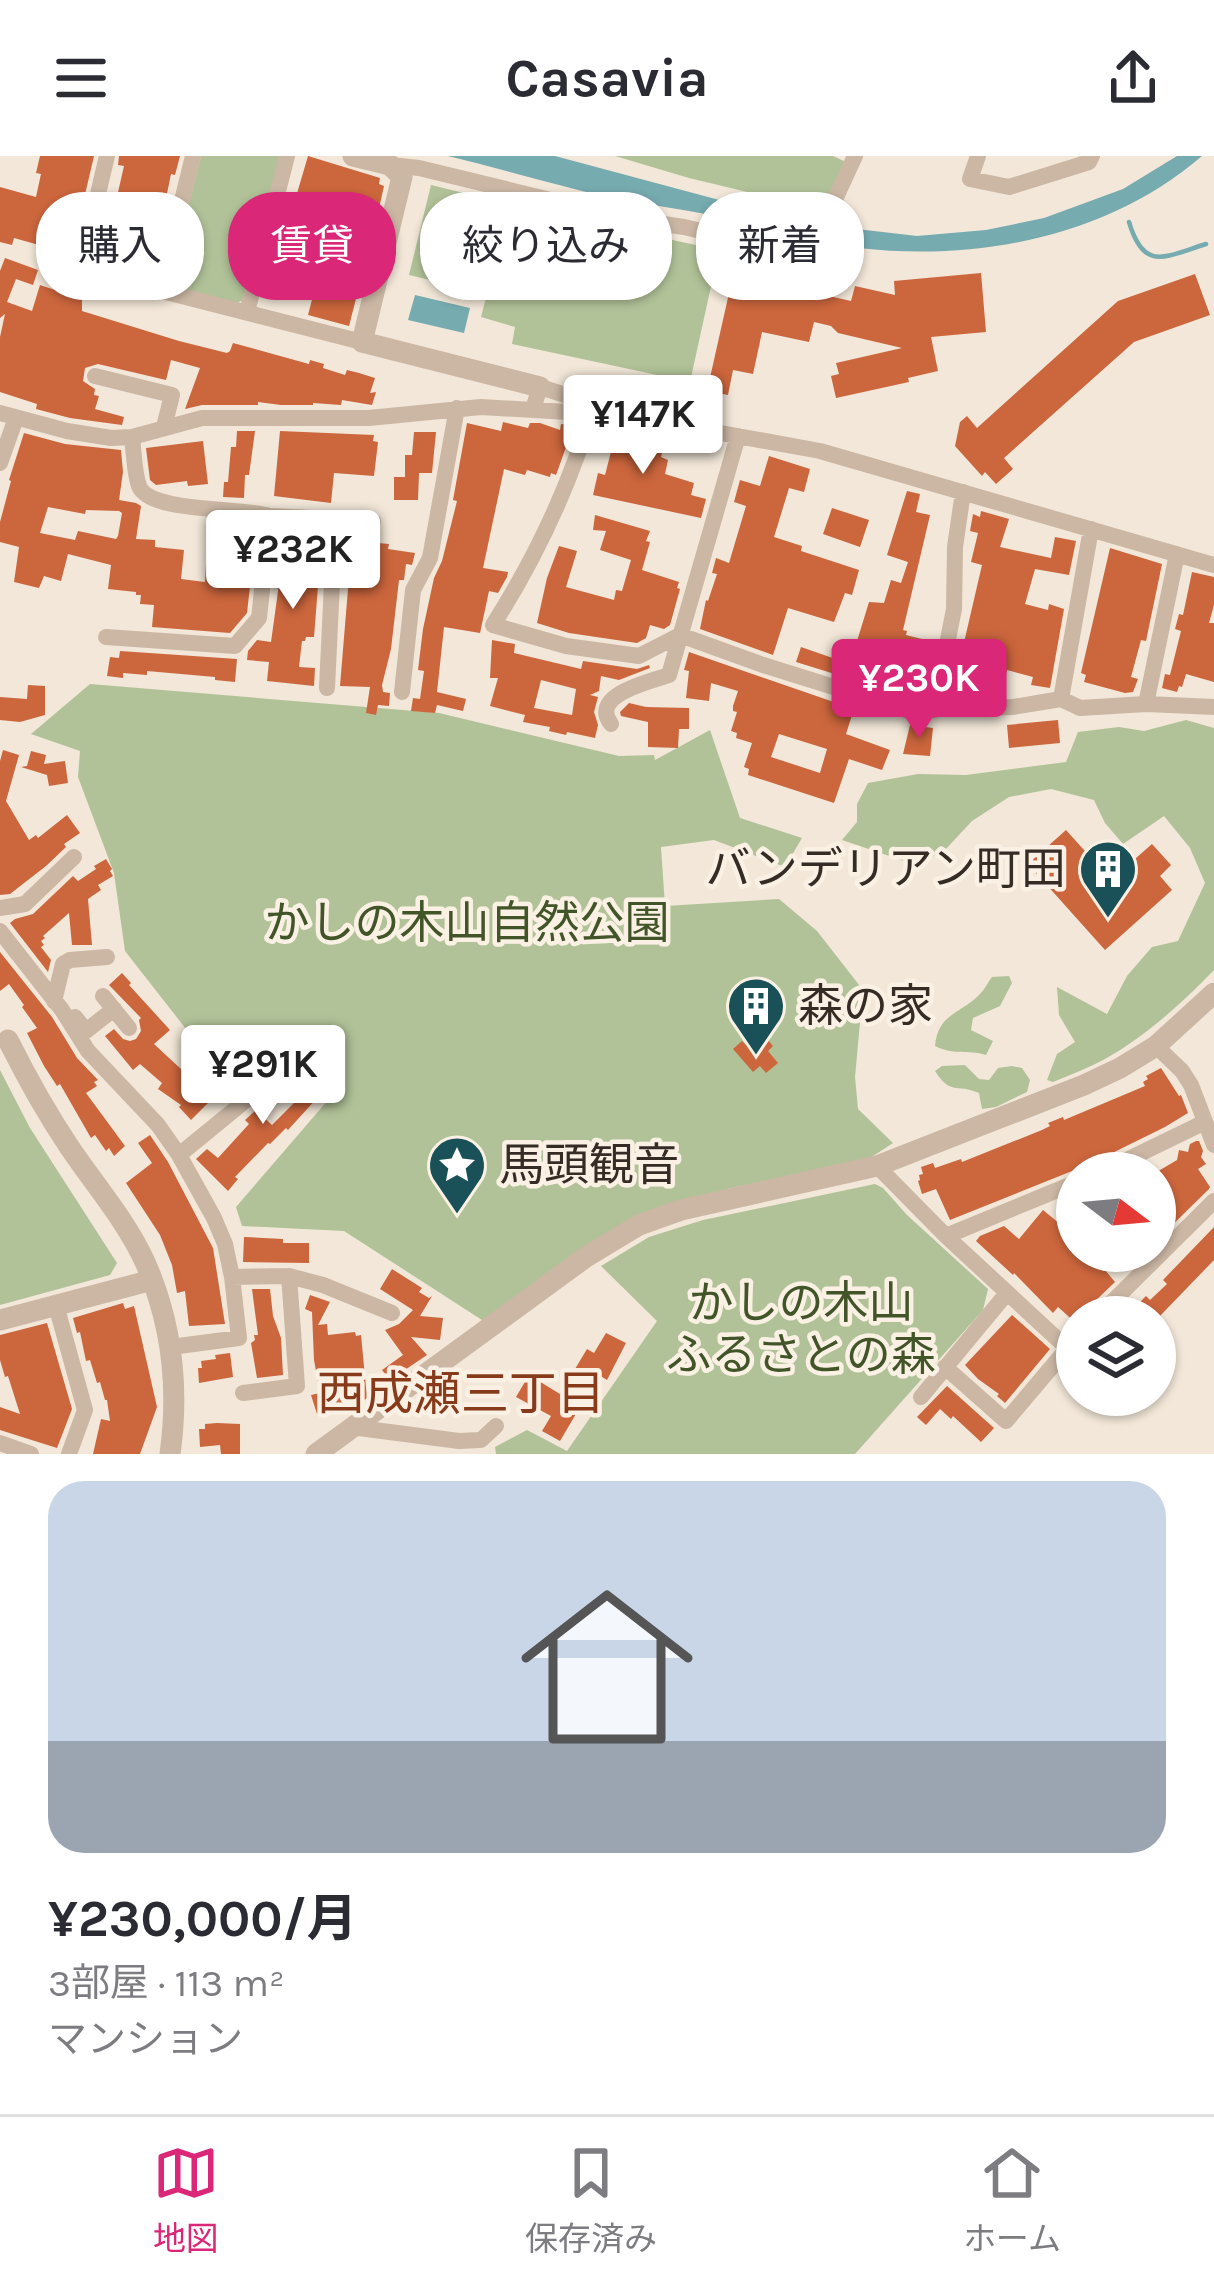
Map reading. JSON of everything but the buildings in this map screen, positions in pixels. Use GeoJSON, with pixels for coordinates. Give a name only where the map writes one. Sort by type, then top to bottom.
{"type":"FeatureCollection","features":[{"type":"Feature","properties":{"kind":"street"},"geometry":{"type":"LineString","coordinates":[[98,192],[107,156]]}},
{"type":"Feature","properties":{"kind":"street"},"geometry":{"type":"LineString","coordinates":[[184,192],[193,156]]}},
{"type":"Feature","properties":{"kind":"street"},"geometry":{"type":"LineString","coordinates":[[278,192],[287,156]]}},
{"type":"Feature","properties":{"kind":"street"},"geometry":{"type":"LineString","coordinates":[[353,156],[809,256],[855,156]]}},
{"type":"Feature","properties":{"kind":"street"},"geometry":{"type":"LineString","coordinates":[[978,156],[970,179],[1009,187],[1089,162],[1092,156]]}},
{"type":"Feature","properties":{"kind":"street"},"geometry":{"type":"LineString","coordinates":[[390,165],[402,177],[396,209]]}},
{"type":"Feature","properties":{"kind":"street"},"geometry":{"type":"LineString","coordinates":[[200,300],[362,342],[537,398],[820,451],[1214,565]]}},
{"type":"Feature","properties":{"kind":"street"},"geometry":{"type":"LineString","coordinates":[[247,312],[250,300]]}},
{"type":"Feature","properties":{"kind":"street"},"geometry":{"type":"LineString","coordinates":[[362,342],[373,300]]}},
{"type":"Feature","properties":{"kind":"street"},"geometry":{"type":"LineString","coordinates":[[104,383],[172,395],[164,427]]}},
{"type":"Feature","properties":{"kind":"street"},"geometry":{"type":"LineString","coordinates":[[0,463],[8,415],[111,439],[202,418],[369,418],[537,398]]}},
{"type":"Feature","properties":{"kind":"street"},"geometry":{"type":"LineString","coordinates":[[402,692],[413,590],[430,558],[457,408]]}},
{"type":"Feature","properties":{"kind":"street"},"geometry":{"type":"LineString","coordinates":[[592,408],[562,499],[527,572],[494,625],[566,646],[639,656],[680,634],[907,710],[1061,699],[1080,709],[1146,704],[1214,707]]}},
{"type":"Feature","properties":{"kind":"street"},"geometry":{"type":"LineString","coordinates":[[611,724],[604,709],[610,699],[669,675],[738,436]]}},
{"type":"Feature","properties":{"kind":"street"},"geometry":{"type":"LineString","coordinates":[[132,437],[138,485],[150,499],[270,516],[373,521]]}},
{"type":"Feature","properties":{"kind":"street"},"geometry":{"type":"LineString","coordinates":[[934,710],[954,609],[955,547],[963,492]]}},
{"type":"Feature","properties":{"kind":"street"},"geometry":{"type":"LineString","coordinates":[[106,638],[235,646],[260,618],[270,516]]}},
{"type":"Feature","properties":{"kind":"street"},"geometry":{"type":"LineString","coordinates":[[327,688],[335,520]]}},
{"type":"Feature","properties":{"kind":"street"},"geometry":{"type":"LineString","coordinates":[[1061,699],[1091,530]]}},
{"type":"Feature","properties":{"kind":"street"},"geometry":{"type":"LineString","coordinates":[[1146,704],[1177,554]]}},
{"type":"Feature","properties":{"kind":"street"},"geometry":{"type":"LineString","coordinates":[[137,640],[139,619]]}},
{"type":"Feature","properties":{"kind":"street"},"geometry":{"type":"LineString","coordinates":[[0,908],[26,904],[74,857]]}},
{"type":"Feature","properties":{"kind":"street"},"geometry":{"type":"LineString","coordinates":[[0,931],[88,1051],[158,1125],[225,1244],[238,1338],[171,1347]]}},
{"type":"Feature","properties":{"kind":"street"},"geometry":{"type":"LineString","coordinates":[[58,1006],[63,964],[107,957]]}},
{"type":"Feature","properties":{"kind":"street"},"geometry":{"type":"LineString","coordinates":[[316,1454],[586,1257],[639,1226],[681,1210],[877,1166],[1084,1085],[1156,1046],[1214,993]]}},
{"type":"Feature","properties":{"kind":"street"},"geometry":{"type":"LineString","coordinates":[[58,1006],[67,1006],[86,1031],[109,1002],[129,1028]]}},
{"type":"Feature","properties":{"kind":"street"},"geometry":{"type":"LineString","coordinates":[[8,1040],[67,1144],[124,1225],[152,1280],[171,1347],[170,1454]]}},
{"type":"Feature","properties":{"kind":"street"},"geometry":{"type":"LineString","coordinates":[[1156,1046],[1182,1071],[1214,1144]]}},
{"type":"Feature","properties":{"kind":"street"},"geometry":{"type":"LineString","coordinates":[[179,1155],[267,1082]]}},
{"type":"Feature","properties":{"kind":"street"},"geometry":{"type":"LineString","coordinates":[[1143,1152],[1205,1122]]}},
{"type":"Feature","properties":{"kind":"street"},"geometry":{"type":"LineString","coordinates":[[877,1166],[1007,1293],[1056,1331]]}},
{"type":"Feature","properties":{"kind":"street"},"geometry":{"type":"LineString","coordinates":[[946,1236],[1056,1191]]}},
{"type":"Feature","properties":{"kind":"street"},"geometry":{"type":"LineString","coordinates":[[1118,1296],[1214,1201]]}},
{"type":"Feature","properties":{"kind":"street"},"geometry":{"type":"LineString","coordinates":[[232,1276],[289,1276],[392,1313]]}},
{"type":"Feature","properties":{"kind":"street"},"geometry":{"type":"LineString","coordinates":[[243,1393],[297,1386],[289,1276]]}},
{"type":"Feature","properties":{"kind":"street"},"geometry":{"type":"LineString","coordinates":[[0,1320],[152,1280]]}},
{"type":"Feature","properties":{"kind":"street"},"geometry":{"type":"LineString","coordinates":[[920,1397],[1007,1293]]}},
{"type":"Feature","properties":{"kind":"street"},"geometry":{"type":"LineString","coordinates":[[56,1305],[85,1410],[69,1454]]}},
{"type":"Feature","properties":{"kind":"street"},"geometry":{"type":"LineString","coordinates":[[945,1367],[1006,1421],[1056,1362]]}},
{"type":"Feature","properties":{"kind":"street"},"geometry":{"type":"LineString","coordinates":[[351,1427],[460,1441],[481,1440],[496,1426]]}},
{"type":"Feature","properties":{"kind":"street"},"geometry":{"type":"LineString","coordinates":[[0,1443],[31,1454]]}},
{"type":"Feature","properties":{"kind":"green space"},"geometry":{"type":"Polygon","coordinates":[[[201,156],[280,156],[271,192],[228,192],[228,300],[243,300],[237,303],[204,294],[204,192],[192,192],[201,156]]]}},
{"type":"Feature","properties":{"kind":"green space"},"geometry":{"type":"Polygon","coordinates":[[[615,156],[833,156],[846,162],[831,192],[747,192],[615,156]]]}},
{"type":"Feature","properties":{"kind":"green space"},"geometry":{"type":"Polygon","coordinates":[[[431,185],[460,192],[429,192],[431,185]]]}},
{"type":"Feature","properties":{"kind":"green space"},"geometry":{"type":"Polygon","coordinates":[[[420,230],[420,278],[409,275],[420,230]]]}},
{"type":"Feature","properties":{"kind":"green space"},"geometry":{"type":"Polygon","coordinates":[[[672,240],[696,245],[696,300],[708,300],[690,382],[512,344],[515,327],[481,317],[485,300],[672,300],[672,240]]]}},
{"type":"Feature","properties":{"kind":"green space","name":"かしの木山自然公園"},"geometry":{"type":"Polygon","coordinates":[[[90,684],[439,713],[619,756],[654,755],[655,760],[710,730],[740,818],[802,838],[785,867],[714,840],[661,847],[665,906],[779,899],[817,931],[863,990],[855,1077],[858,1109],[893,1143],[867,1160],[727,1189],[482,1320],[344,1231],[242,1226],[236,1207],[341,1085],[299,1031],[229,1084],[125,951],[114,873],[78,777],[80,751],[31,734],[90,684]]]}},
{"type":"Feature","properties":{"kind":"green space"},"geometry":{"type":"Polygon","coordinates":[[[1186,720],[1214,728],[1214,970],[1163,1019],[1120,1050],[1066,1077],[1047,1080],[1057,1054],[1075,1042],[1059,1015],[1057,987],[1107,1014],[1127,976],[1152,947],[1178,941],[1205,883],[1190,848],[1164,816],[1123,844],[1094,800],[1051,789],[1009,797],[972,821],[944,851],[916,865],[842,840],[857,822],[857,804],[868,783],[918,774],[966,775],[1066,762],[1078,732],[1119,727],[1144,731],[1186,720]]]}},
{"type":"Feature","properties":{"kind":"green space"},"geometry":{"type":"Polygon","coordinates":[[[1009,976],[1012,983],[1000,1006],[973,1018],[971,1030],[993,1041],[986,1055],[935,1046],[946,1020],[980,994],[992,977],[1009,976]]]}},
{"type":"Feature","properties":{"kind":"green space"},"geometry":{"type":"Polygon","coordinates":[[[965,1065],[979,1079],[989,1080],[998,1068],[1022,1068],[1030,1080],[1027,1092],[982,1109],[979,1093],[950,1086],[935,1071],[965,1065]]]}},
{"type":"Feature","properties":{"kind":"green space"},"geometry":{"type":"Polygon","coordinates":[[[0,1070],[30,1128],[117,1263],[110,1275],[0,1305],[0,1070]]]}},
{"type":"Feature","properties":{"kind":"green space","name":"かしの木山 ふるさとの森"},"geometry":{"type":"Polygon","coordinates":[[[875,1184],[988,1289],[983,1310],[855,1454],[496,1454],[495,1447],[527,1430],[567,1451],[657,1321],[601,1266],[649,1237],[703,1220],[875,1184]]]}},
{"type":"Feature","properties":{"kind":"water"},"geometry":{"type":"Polygon","coordinates":[[[448,156],[555,156],[696,194],[696,212],[672,208],[672,192],[588,192],[448,156]]]}},
{"type":"Feature","properties":{"kind":"water"},"geometry":{"type":"Polygon","coordinates":[[[1177,156],[1202,156],[1126,206],[1084,224],[996,246],[864,248],[864,230],[917,236],[986,230],[1044,218],[1123,189],[1177,156]]]}},
{"type":"Feature","properties":{"kind":"water"},"geometry":{"type":"Polygon","coordinates":[[[415,295],[420,300],[470,308],[464,333],[408,320],[415,295]]]}},
{"type":"Feature","properties":{"kind":"waterway"},"geometry":{"type":"LineString","coordinates":[[1129,222],[1141,248],[1157,257],[1206,244]]}},
{"type":"Feature","properties":{"kind":"place","name":"バンデリアン町田"},"geometry":{"type":"Point","coordinates":[1108,920]}},
{"type":"Feature","properties":{"kind":"place","name":"森の家"},"geometry":{"type":"Point","coordinates":[756,1057]}},
{"type":"Feature","properties":{"kind":"place","name":"馬頭観音"},"geometry":{"type":"Point","coordinates":[457,1216]}},
{"type":"Feature","properties":{"kind":"district","name":"西成瀬三丁目"},"geometry":{"type":"Point","coordinates":[461,1394]}}]}
